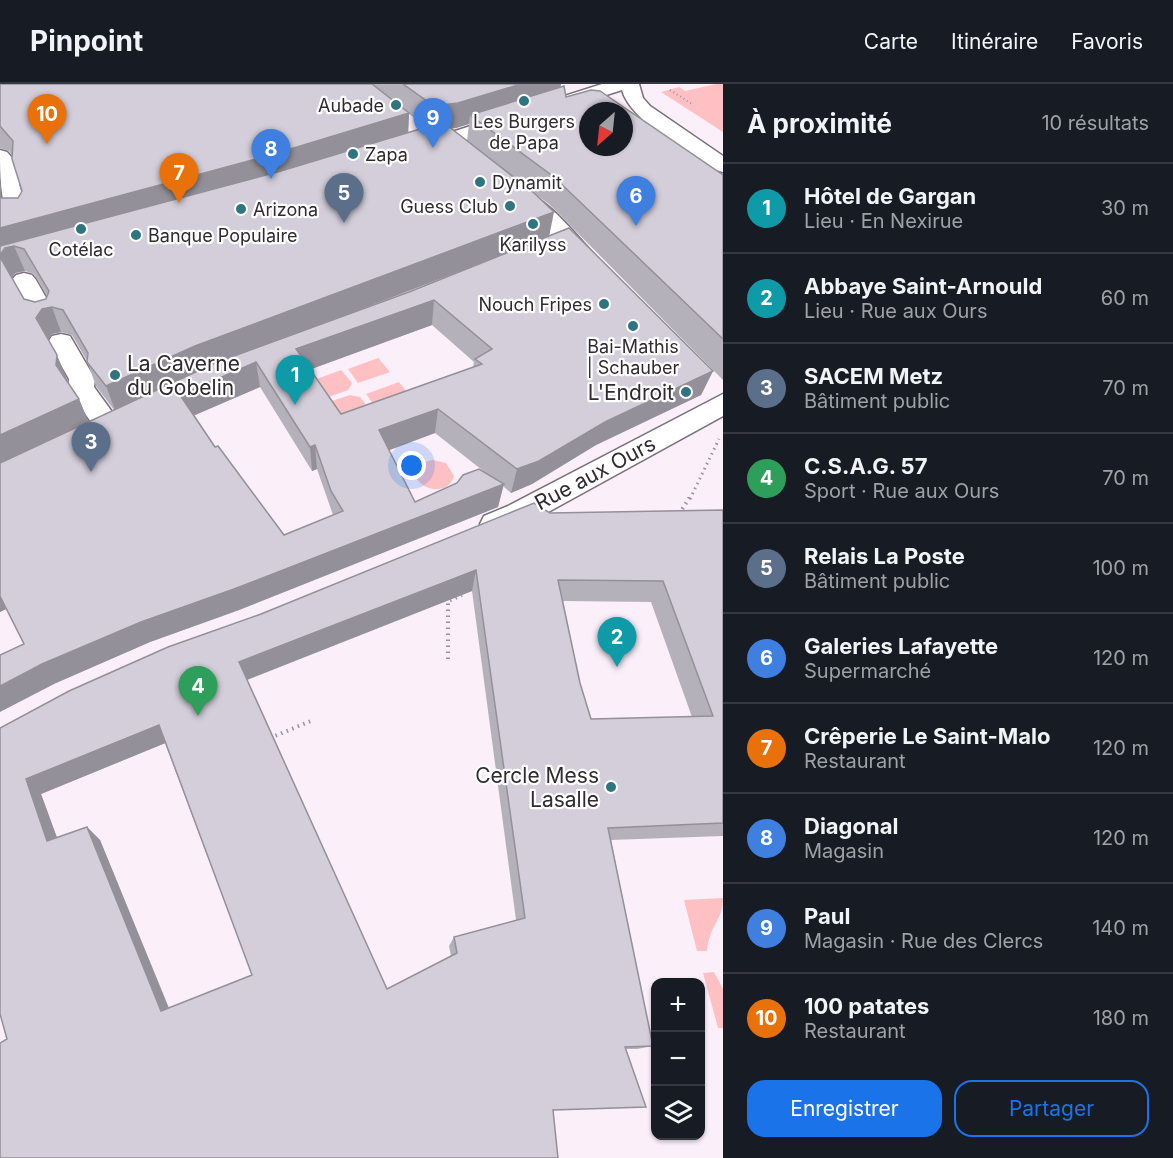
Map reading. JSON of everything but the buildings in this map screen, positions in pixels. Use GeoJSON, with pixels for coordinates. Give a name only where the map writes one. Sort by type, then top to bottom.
{"type":"FeatureCollection","features":[{"type":"Feature","properties":{"kind":"street"},"geometry":{"type":"LineString","coordinates":[[396,151],[437,139],[459,136],[621,84]]}},
{"type":"Feature","properties":{"kind":"street"},"geometry":{"type":"LineString","coordinates":[[630,84],[634,99],[643,110],[723,166]]}},
{"type":"Feature","properties":{"kind":"street"},"geometry":{"type":"LineString","coordinates":[[410,126],[464,152]]}},
{"type":"Feature","properties":{"kind":"street"},"geometry":{"type":"LineString","coordinates":[[0,156],[10,167],[8,184],[18,217]]}},
{"type":"Feature","properties":{"kind":"street"},"geometry":{"type":"LineString","coordinates":[[501,182],[538,211],[557,245],[607,280]]}},
{"type":"Feature","properties":{"kind":"street"},"geometry":{"type":"LineString","coordinates":[[18,269],[45,317]]}},
{"type":"Feature","properties":{"kind":"street"},"geometry":{"type":"LineString","coordinates":[[61,342],[82,379],[81,388],[109,428]]}},
{"type":"Feature","properties":{"kind":"street","name":"Rue aux Ours"},"geometry":{"type":"LineString","coordinates":[[468,535],[519,514],[718,395]]}},
{"type":"Feature","properties":{"kind":"path"},"geometry":{"type":"LineString","coordinates":[[670,90],[692,104]]}},
{"type":"Feature","properties":{"kind":"path"},"geometry":{"type":"LineString","coordinates":[[674,520],[687,504],[721,435]]}},
{"type":"Feature","properties":{"kind":"path"},"geometry":{"type":"LineString","coordinates":[[448,659],[448,601],[466,593]]}},
{"type":"Feature","properties":{"kind":"path"},"geometry":{"type":"LineString","coordinates":[[270,738],[311,721]]}},
{"type":"Feature","properties":{"kind":"shaded area"},"geometry":{"type":"Polygon","coordinates":[[[723,84],[723,132],[661,92],[679,87],[685,91],[723,84]]]}},
{"type":"Feature","properties":{"kind":"shaded area"},"geometry":{"type":"Polygon","coordinates":[[[378,358],[390,372],[358,383],[348,369],[378,358]]]}},
{"type":"Feature","properties":{"kind":"shaded area"},"geometry":{"type":"Polygon","coordinates":[[[341,370],[352,383],[348,390],[326,398],[314,380],[341,370]]]}},
{"type":"Feature","properties":{"kind":"shaded area"},"geometry":{"type":"Polygon","coordinates":[[[399,382],[413,400],[379,412],[366,394],[399,382]]]}},
{"type":"Feature","properties":{"kind":"shaded area"},"geometry":{"type":"Polygon","coordinates":[[[350,395],[360,397],[374,415],[346,425],[329,402],[350,395]]]}},
{"type":"Feature","properties":{"kind":"shaded area"},"geometry":{"type":"Polygon","coordinates":[[[433,460],[446,463],[454,476],[451,482],[441,489],[429,488],[415,476],[416,469],[420,465],[433,460]]]}},
{"type":"Feature","properties":{"kind":"shaded area"},"geometry":{"type":"Polygon","coordinates":[[[723,898],[721,912],[710,935],[707,951],[697,951],[684,900],[723,898]]]}},
{"type":"Feature","properties":{"kind":"shaded area"},"geometry":{"type":"Polygon","coordinates":[[[714,972],[723,989],[723,1028],[718,1028],[703,973],[714,972]]]}},
{"type":"Feature","properties":{"kind":"place","name":"Les Burgers de Papa"},"geometry":{"type":"Point","coordinates":[524,101]}},
{"type":"Feature","properties":{"kind":"place","name":"Aubade"},"geometry":{"type":"Point","coordinates":[396,105]}},
{"type":"Feature","properties":{"kind":"place","name":"100 patates"},"geometry":{"type":"Point","coordinates":[47,144]}},
{"type":"Feature","properties":{"kind":"place","name":"Paul"},"geometry":{"type":"Point","coordinates":[433,148]}},
{"type":"Feature","properties":{"kind":"place","name":"Zapa"},"geometry":{"type":"Point","coordinates":[353,154]}},
{"type":"Feature","properties":{"kind":"place","name":"Diagonal"},"geometry":{"type":"Point","coordinates":[271,179]}},
{"type":"Feature","properties":{"kind":"place","name":"Dynamit"},"geometry":{"type":"Point","coordinates":[480,182]}},
{"type":"Feature","properties":{"kind":"place","name":"Crêperie Le Saint-Malo"},"geometry":{"type":"Point","coordinates":[179,203]}},
{"type":"Feature","properties":{"kind":"place","name":"Guess Club"},"geometry":{"type":"Point","coordinates":[510,206]}},
{"type":"Feature","properties":{"kind":"place","name":"Arizona"},"geometry":{"type":"Point","coordinates":[241,209]}},
{"type":"Feature","properties":{"kind":"place","name":"Relais La Poste"},"geometry":{"type":"Point","coordinates":[344,223]}},
{"type":"Feature","properties":{"kind":"place","name":"Karilyss"},"geometry":{"type":"Point","coordinates":[533,224]}},
{"type":"Feature","properties":{"kind":"place","name":"Galeries Lafayette"},"geometry":{"type":"Point","coordinates":[636,226]}},
{"type":"Feature","properties":{"kind":"place","name":"Cotélac"},"geometry":{"type":"Point","coordinates":[81,229]}},
{"type":"Feature","properties":{"kind":"place","name":"Banque Populaire"},"geometry":{"type":"Point","coordinates":[136,235]}},
{"type":"Feature","properties":{"kind":"place","name":"Nouch Fripes"},"geometry":{"type":"Point","coordinates":[604,304]}},
{"type":"Feature","properties":{"kind":"place","name":"Bai-Mathis | Schauber"},"geometry":{"type":"Point","coordinates":[633,326]}},
{"type":"Feature","properties":{"kind":"place","name":"La Caverne du Gobelin"},"geometry":{"type":"Point","coordinates":[115,375]}},
{"type":"Feature","properties":{"kind":"place","name":"L'Endroit"},"geometry":{"type":"Point","coordinates":[686,392]}},
{"type":"Feature","properties":{"kind":"place","name":"Hôtel de Gargan"},"geometry":{"type":"Point","coordinates":[295,405]}},
{"type":"Feature","properties":{"kind":"place","name":"SACEM Metz"},"geometry":{"type":"Point","coordinates":[91,472]}},
{"type":"Feature","properties":{"kind":"place","name":"Abbaye Saint-Arnould"},"geometry":{"type":"Point","coordinates":[617,667]}},
{"type":"Feature","properties":{"kind":"place","name":"C.S.A.G. 57"},"geometry":{"type":"Point","coordinates":[198,716]}},
{"type":"Feature","properties":{"kind":"place","name":"Cercle Mess Lasalle"},"geometry":{"type":"Point","coordinates":[611,787]}}]}
